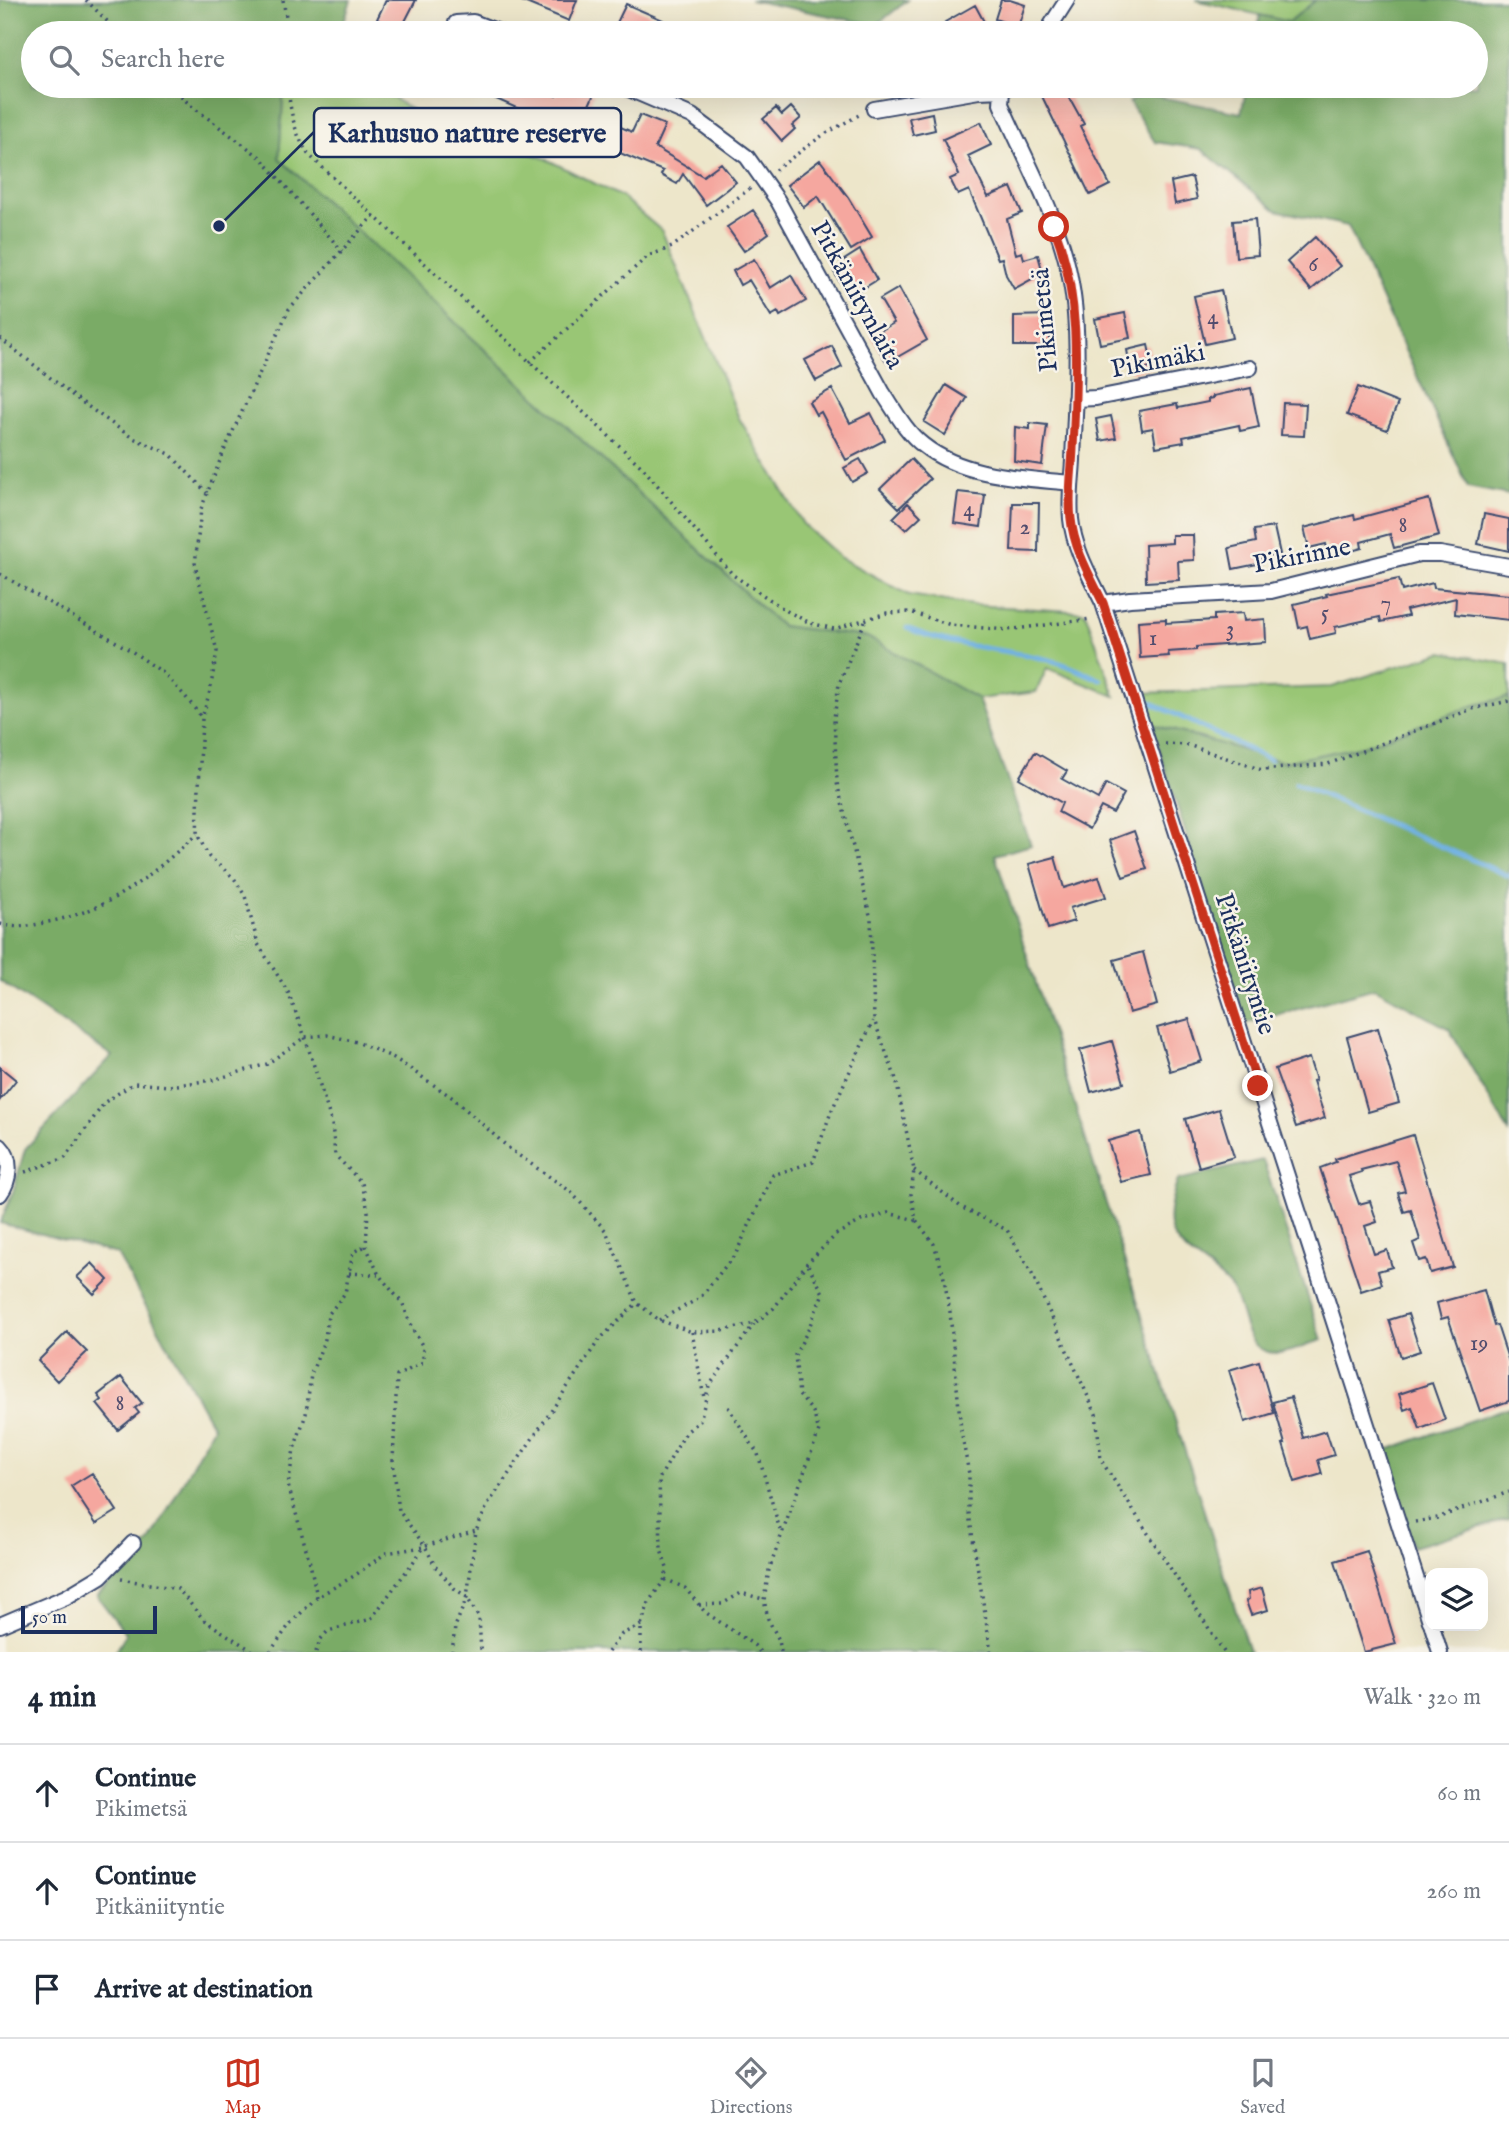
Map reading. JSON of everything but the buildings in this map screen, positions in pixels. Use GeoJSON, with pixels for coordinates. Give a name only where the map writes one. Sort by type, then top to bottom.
{"type":"FeatureCollection","features":[{"type":"Feature","properties":{"kind":"street"},"geometry":{"type":"LineString","coordinates":[[1053,21],[1066,0]]}},
{"type":"Feature","properties":{"kind":"street","name":"Pitkäniitynlaita"},"geometry":{"type":"LineString","coordinates":[[650,98],[692,116],[747,157],[778,201],[883,393],[902,422],[923,446],[953,462],[993,474],[1071,483]]}},
{"type":"Feature","properties":{"kind":"street"},"geometry":{"type":"LineString","coordinates":[[874,109],[935,98]]}},
{"type":"Feature","properties":{"kind":"street","name":"Pikimetsä"},"geometry":{"type":"LineString","coordinates":[[1002,98],[1001,104],[1064,252],[1072,284],[1075,399]]}},
{"type":"Feature","properties":{"kind":"street","name":"Pikimäki"},"geometry":{"type":"LineString","coordinates":[[1075,399],[1096,398],[1250,368]]}},
{"type":"Feature","properties":{"kind":"street","name":"Pitkäniityntie"},"geometry":{"type":"LineString","coordinates":[[1075,399],[1071,518],[1076,544],[1149,746],[1425,1605]]}},
{"type":"Feature","properties":{"kind":"street","name":"Pikirinne"},"geometry":{"type":"LineString","coordinates":[[1097,607],[1130,598],[1271,591],[1419,554],[1440,554],[1509,566]]}},
{"type":"Feature","properties":{"kind":"street"},"geometry":{"type":"LineString","coordinates":[[0,1146],[6,1152],[10,1165],[5,1187],[0,1194]]}},
{"type":"Feature","properties":{"kind":"street"},"geometry":{"type":"LineString","coordinates":[[0,1625],[66,1597],[101,1576],[133,1543]]}},
{"type":"Feature","properties":{"kind":"street","name":"Pitkäniityntie"},"geometry":{"type":"LineString","coordinates":[[1433,1631],[1440,1652]]}},
{"type":"Feature","properties":{"kind":"path"},"geometry":{"type":"LineString","coordinates":[[86,0],[108,21]]}},
{"type":"Feature","properties":{"kind":"path"},"geometry":{"type":"LineString","coordinates":[[283,0],[287,21]]}},
{"type":"Feature","properties":{"kind":"path"},"geometry":{"type":"LineString","coordinates":[[183,98],[260,157],[342,251]]}},
{"type":"Feature","properties":{"kind":"path"},"geometry":{"type":"LineString","coordinates":[[289,98],[291,116],[308,154],[643,468],[733,575],[787,611],[810,623],[834,629],[887,613],[910,612],[951,625],[1007,630],[1094,619],[1097,607]]}},
{"type":"Feature","properties":{"kind":"path"},"geometry":{"type":"LineString","coordinates":[[530,362],[648,256],[672,247],[823,135],[845,121],[874,109]]}},
{"type":"Feature","properties":{"kind":"path"},"geometry":{"type":"LineString","coordinates":[[374,215],[289,309],[223,453],[201,509],[195,565],[217,651],[202,718],[197,834],[209,857],[234,878],[245,896],[258,944],[288,992],[332,1124],[335,1155],[362,1183],[368,1211],[366,1247],[379,1275],[403,1304],[423,1347],[423,1362],[397,1376],[393,1461],[400,1511],[425,1546],[435,1566],[454,1588],[467,1597],[479,1618],[481,1652]]}},
{"type":"Feature","properties":{"kind":"path"},"geometry":{"type":"LineString","coordinates":[[0,338],[131,437],[170,454],[207,494]]}},
{"type":"Feature","properties":{"kind":"path"},"geometry":{"type":"LineString","coordinates":[[0,574],[130,650],[162,672],[202,718]]}},
{"type":"Feature","properties":{"kind":"path"},"geometry":{"type":"LineString","coordinates":[[865,621],[839,684],[834,718],[837,783],[871,919],[874,1020],[896,1079],[914,1170],[911,1194],[916,1220],[934,1244],[943,1273],[950,1312],[961,1430],[969,1474],[969,1514],[990,1652]]}},
{"type":"Feature","properties":{"kind":"path"},"geometry":{"type":"LineString","coordinates":[[1149,746],[1158,743],[1188,746],[1262,770],[1328,764],[1472,709],[1509,701]]}},
{"type":"Feature","properties":{"kind":"path"},"geometry":{"type":"LineString","coordinates":[[0,924],[16,929],[68,918],[109,903],[160,867],[197,834]]}},
{"type":"Feature","properties":{"kind":"path"},"geometry":{"type":"LineString","coordinates":[[659,1320],[700,1298],[736,1252],[773,1175],[813,1162],[831,1112],[874,1020]]}},
{"type":"Feature","properties":{"kind":"path"},"geometry":{"type":"LineString","coordinates":[[8,1175],[39,1168],[65,1157],[104,1102],[134,1083],[169,1086],[213,1080],[267,1064],[305,1037],[327,1035],[358,1042],[394,1058],[453,1098],[511,1150],[570,1191],[606,1231],[637,1303],[659,1320],[692,1332],[721,1331],[755,1323]]}},
{"type":"Feature","properties":{"kind":"path"},"geometry":{"type":"LineString","coordinates":[[914,1170],[961,1207],[1007,1230],[1032,1274],[1096,1414],[1101,1460],[1224,1652]]}},
{"type":"Feature","properties":{"kind":"path"},"geometry":{"type":"LineString","coordinates":[[641,1652],[641,1625],[650,1600],[665,1579],[667,1568],[661,1550],[659,1479],[686,1432],[700,1421],[709,1386],[755,1323],[774,1308],[807,1264],[837,1234],[861,1221],[888,1213],[916,1220]]}},
{"type":"Feature","properties":{"kind":"path"},"geometry":{"type":"LineString","coordinates":[[317,1597],[288,1485],[294,1449],[306,1414],[311,1374],[325,1339],[328,1314],[345,1293],[353,1252],[366,1247]]}},
{"type":"Feature","properties":{"kind":"path"},"geometry":{"type":"LineString","coordinates":[[781,1652],[779,1640],[768,1619],[764,1600],[769,1570],[819,1431],[813,1412],[799,1395],[795,1354],[823,1293],[807,1264]]}},
{"type":"Feature","properties":{"kind":"path"},"geometry":{"type":"LineString","coordinates":[[349,1273],[379,1275]]}},
{"type":"Feature","properties":{"kind":"path"},"geometry":{"type":"LineString","coordinates":[[452,1652],[455,1627],[467,1597],[476,1531],[487,1506],[599,1340],[637,1303]]}},
{"type":"Feature","properties":{"kind":"path"},"geometry":{"type":"LineString","coordinates":[[692,1332],[705,1400]]}},
{"type":"Feature","properties":{"kind":"path"},"geometry":{"type":"LineString","coordinates":[[728,1407],[758,1454],[781,1532]]}},
{"type":"Feature","properties":{"kind":"path"},"geometry":{"type":"LineString","coordinates":[[1399,1525],[1437,1518],[1509,1492]]}},
{"type":"Feature","properties":{"kind":"path"},"geometry":{"type":"LineString","coordinates":[[270,1652],[290,1624],[317,1597],[354,1576],[386,1553],[425,1546],[476,1531]]}},
{"type":"Feature","properties":{"kind":"path"},"geometry":{"type":"LineString","coordinates":[[316,1652],[320,1640],[328,1631],[371,1619],[425,1546]]}},
{"type":"Feature","properties":{"kind":"path"},"geometry":{"type":"LineString","coordinates":[[101,1576],[178,1589],[204,1620],[254,1652]]}},
{"type":"Feature","properties":{"kind":"path"},"geometry":{"type":"LineString","coordinates":[[665,1579],[685,1588],[705,1612],[754,1645],[760,1652]]}},
{"type":"Feature","properties":{"kind":"path"},"geometry":{"type":"LineString","coordinates":[[699,1605],[722,1604],[741,1593],[764,1600]]}},
{"type":"Feature","properties":{"kind":"path"},"geometry":{"type":"LineString","coordinates":[[608,1652],[622,1634],[641,1625]]}},
{"type":"Feature","properties":{"kind":"green space"},"geometry":{"type":"Polygon","coordinates":[[[0,0],[351,0],[344,21],[21,21],[21,98],[283,98],[279,158],[781,626],[867,637],[978,699],[1031,845],[995,855],[1249,1652],[115,1652],[126,1634],[97,1596],[151,1540],[213,1427],[117,1254],[0,1223],[13,1192],[25,1149],[112,1056],[0,981],[0,0]]]}},
{"type":"Feature","properties":{"kind":"green space"},"geometry":{"type":"Polygon","coordinates":[[[750,0],[908,0],[881,21],[856,21],[750,0]]]}},
{"type":"Feature","properties":{"kind":"green space"},"geometry":{"type":"Polygon","coordinates":[[[1196,0],[1316,0],[1290,21],[1196,0]]]}},
{"type":"Feature","properties":{"kind":"green space"},"geometry":{"type":"Polygon","coordinates":[[[1316,0],[1509,0],[1509,495],[1468,487],[1348,226],[1276,210],[1201,149],[1155,142],[1129,102],[1137,98],[1165,98],[1241,113],[1244,98],[1488,98],[1488,21],[1290,21],[1316,0]]]}},
{"type":"Feature","properties":{"kind":"green space"},"geometry":{"type":"Polygon","coordinates":[[[1260,15],[1285,21],[1259,21],[1260,15]]]}},
{"type":"Feature","properties":{"kind":"green space"},"geometry":{"type":"Polygon","coordinates":[[[283,98],[393,98],[413,111],[546,159],[622,197],[662,231],[739,418],[803,524],[839,557],[909,595],[972,605],[1085,612],[1115,696],[1047,668],[1036,692],[978,699],[867,637],[781,626],[279,158],[283,98]]]}},
{"type":"Feature","properties":{"kind":"green space"},"geometry":{"type":"Polygon","coordinates":[[[1442,652],[1509,664],[1509,697],[1475,705],[1363,746],[1284,762],[1151,724],[1141,693],[1332,687],[1442,652]]]}},
{"type":"Feature","properties":{"kind":"green space"},"geometry":{"type":"Polygon","coordinates":[[[1509,697],[1509,1132],[1449,1029],[1375,988],[1246,1023],[1151,724],[1284,762],[1363,746],[1475,705],[1509,697]]]}},
{"type":"Feature","properties":{"kind":"green space"},"geometry":{"type":"Polygon","coordinates":[[[1263,1160],[1322,1340],[1279,1353],[1265,1351],[1251,1340],[1230,1287],[1180,1244],[1171,1231],[1169,1216],[1178,1180],[1263,1160]]]}},
{"type":"Feature","properties":{"kind":"green space"},"geometry":{"type":"Polygon","coordinates":[[[1509,1407],[1509,1519],[1413,1547],[1384,1451],[1509,1407]]]}},
{"type":"Feature","properties":{"kind":"waterway"},"geometry":{"type":"LineString","coordinates":[[907,628],[958,643],[1052,661],[1101,680]]}},
{"type":"Feature","properties":{"kind":"waterway"},"geometry":{"type":"LineString","coordinates":[[1150,702],[1270,760]]}},
{"type":"Feature","properties":{"kind":"waterway"},"geometry":{"type":"LineString","coordinates":[[1296,783],[1509,876]]}},
{"type":"Feature","properties":{"kind":"place","name":"Karhusuo nature reserve"},"geometry":{"type":"Point","coordinates":[219,226]}},
{"type":"Feature","properties":{"kind":"route"},"geometry":{"type":"LineString","coordinates":[[1054,227],[1072,284],[1075,399],[1071,518],[1076,544],[1103,603],[1258,1086]]}}]}
